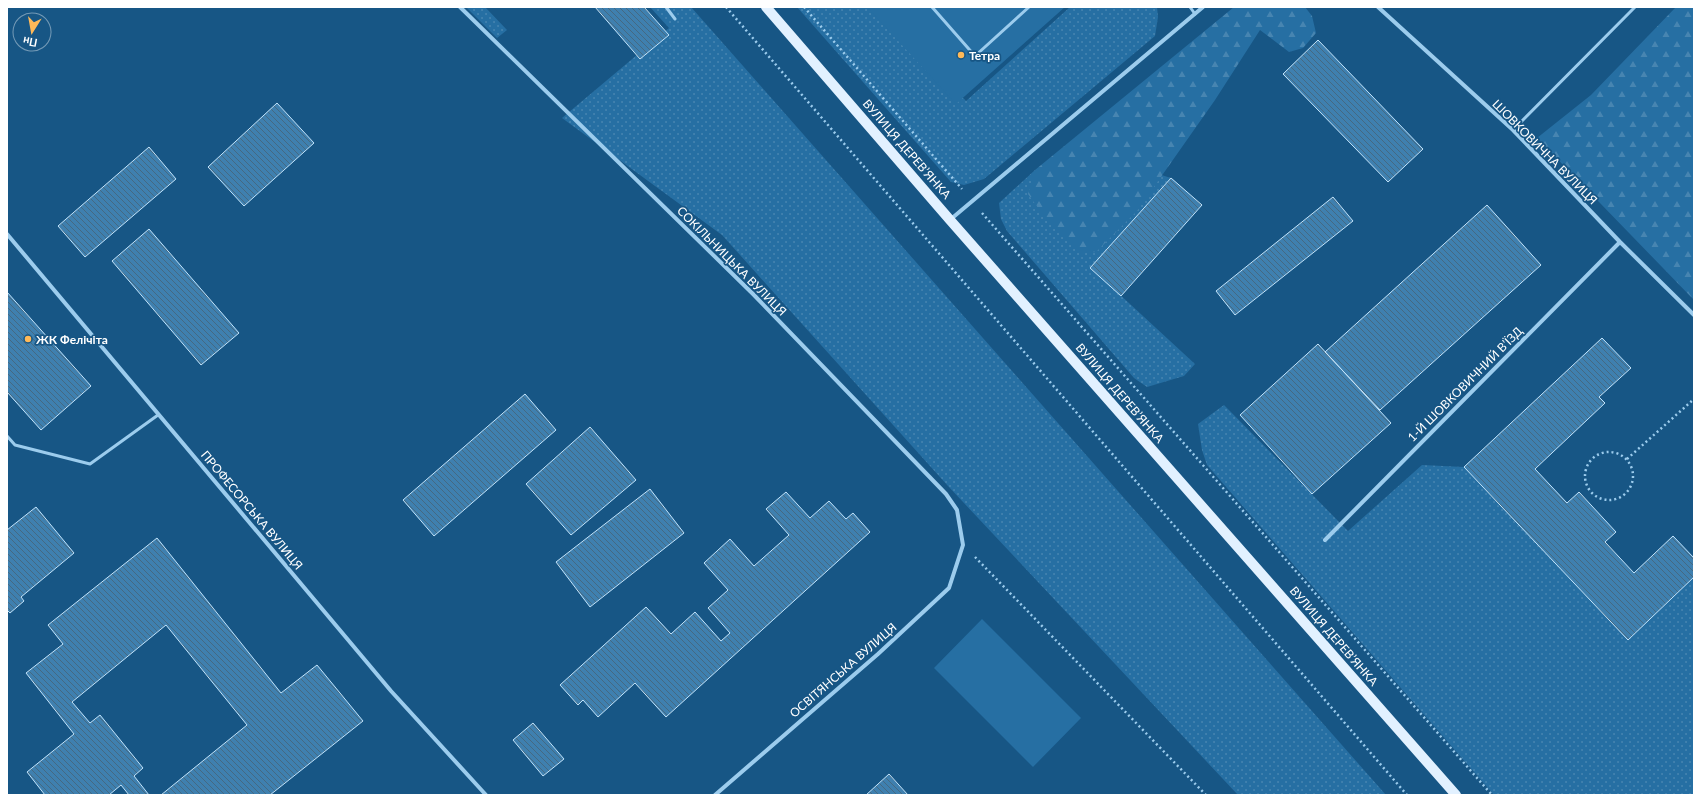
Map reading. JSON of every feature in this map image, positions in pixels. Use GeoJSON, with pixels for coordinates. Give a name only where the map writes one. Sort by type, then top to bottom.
{"type":"FeatureCollection","features":[{"type":"Feature","properties":{"kind":"main road","name":"ВУЛИЦЯ ДЕРЕВ’ЯНКА"},"geometry":{"type":"LineString","coordinates":[[766,7],[950,220],[1456,795]]}},
{"type":"Feature","properties":{"kind":"street","name":"СОКІЛЬНИЦЬКА ВУЛИЦЯ"},"geometry":{"type":"LineString","coordinates":[[460,7],[752,294],[946,494],[956,510],[963,546]]}},
{"type":"Feature","properties":{"kind":"street"},"geometry":{"type":"LineString","coordinates":[[950,220],[1203,7]]}},
{"type":"Feature","properties":{"kind":"street","name":"ШОВКОВИЧНА ВУЛИЦЯ"},"geometry":{"type":"LineString","coordinates":[[1378,7],[1513,130],[1620,242],[1694,315]]}},
{"type":"Feature","properties":{"kind":"street","name":"ПРОФЕСОРСЬКА ВУЛИЦЯ"},"geometry":{"type":"LineString","coordinates":[[7,234],[392,691],[486,795]]}},
{"type":"Feature","properties":{"kind":"street","name":"1-Й ШОВКОВИЧНИЙ В’ЇЗД"},"geometry":{"type":"LineString","coordinates":[[1325,540],[1620,242]]}},
{"type":"Feature","properties":{"kind":"street","name":"ОСВІТЯНСЬКА ВУЛИЦЯ"},"geometry":{"type":"LineString","coordinates":[[715,795],[878,654],[949,588],[963,546]]}},
{"type":"Feature","properties":{"kind":"lane"},"geometry":{"type":"LineString","coordinates":[[666,7],[676,19]]}},
{"type":"Feature","properties":{"kind":"lane"},"geometry":{"type":"LineString","coordinates":[[932,7],[975,56],[1029,7]]}},
{"type":"Feature","properties":{"kind":"lane"},"geometry":{"type":"LineString","coordinates":[[1190,7],[1195,14]]}},
{"type":"Feature","properties":{"kind":"lane"},"geometry":{"type":"LineString","coordinates":[[1513,130],[1635,7]]}},
{"type":"Feature","properties":{"kind":"lane"},"geometry":{"type":"LineString","coordinates":[[7,436],[15,445],[90,464],[158,415]]}},
{"type":"Feature","properties":{"kind":"path"},"geometry":{"type":"LineString","coordinates":[[726,7],[1407,795]]}},
{"type":"Feature","properties":{"kind":"path"},"geometry":{"type":"LineString","coordinates":[[804,7],[1492,795]]}},
{"type":"Feature","properties":{"kind":"path"},"geometry":{"type":"LineString","coordinates":[[1627,460],[1694,399]]}},
{"type":"Feature","properties":{"kind":"path"},"geometry":{"type":"LineString","coordinates":[[1610,451],[1619,454],[1627,460],[1632,468],[1633,477],[1631,487],[1625,494],[1617,499],[1608,501],[1598,499],[1590,493],[1585,484],[1584,475],[1586,466],[1592,458],[1600,453],[1610,451]]}},
{"type":"Feature","properties":{"kind":"path"},"geometry":{"type":"LineString","coordinates":[[963,546],[1206,795]]}},
{"type":"Feature","properties":{"kind":"green space"},"geometry":{"type":"Polygon","coordinates":[[[466,7],[485,7],[507,30],[497,38],[466,7]]]}},
{"type":"Feature","properties":{"kind":"green space"},"geometry":{"type":"Polygon","coordinates":[[[650,7],[691,7],[1386,795],[1238,795],[948,486],[722,235],[562,118],[669,28],[650,7]]]}},
{"type":"Feature","properties":{"kind":"green space"},"geometry":{"type":"Polygon","coordinates":[[[797,7],[881,7],[966,101],[1070,7],[1157,7],[1158,17],[1155,36],[984,179],[964,185],[951,182],[797,7]]]}},
{"type":"Feature","properties":{"kind":"green space","name":"Тетра"},"geometry":{"type":"Polygon","coordinates":[[[867,7],[1065,7],[956,104],[867,7]]]}},
{"type":"Feature","properties":{"kind":"green space"},"geometry":{"type":"Polygon","coordinates":[[[1234,7],[1305,7],[1312,16],[1316,33],[1303,48],[1289,52],[1260,30],[1215,100],[1137,211],[1096,252],[1080,253],[1059,233],[1028,194],[1035,170],[1234,7]]]}},
{"type":"Feature","properties":{"kind":"green space"},"geometry":{"type":"Polygon","coordinates":[[[1676,7],[1694,7],[1694,300],[1537,138],[1591,95],[1676,7]]]}},
{"type":"Feature","properties":{"kind":"green space"},"geometry":{"type":"Polygon","coordinates":[[[1123,163],[1171,178],[1091,268],[1195,364],[1184,376],[1147,387],[1134,378],[1007,231],[1001,219],[999,203],[1035,170],[1123,163]]]}},
{"type":"Feature","properties":{"kind":"green space"},"geometry":{"type":"Polygon","coordinates":[[[1224,405],[1348,531],[1422,465],[1464,467],[1628,640],[1694,577],[1694,795],[1494,795],[1207,465],[1202,450],[1198,424],[1224,405]]]}},
{"type":"Feature","properties":{"kind":"green space"},"geometry":{"type":"Polygon","coordinates":[[[982,619],[1081,718],[1033,767],[934,668],[982,619]]]}},
{"type":"Feature","properties":{"kind":"building"},"geometry":{"type":"Polygon","coordinates":[[[595,7],[644,7],[669,35],[640,59],[595,7]]]}},
{"type":"Feature","properties":{"kind":"building"},"geometry":{"type":"Polygon","coordinates":[[[1318,40],[1423,149],[1388,182],[1283,74],[1318,40]]]}},
{"type":"Feature","properties":{"kind":"building"},"geometry":{"type":"Polygon","coordinates":[[[277,103],[314,143],[244,206],[208,167],[277,103]]]}},
{"type":"Feature","properties":{"kind":"building"},"geometry":{"type":"Polygon","coordinates":[[[149,147],[176,179],[85,257],[58,226],[149,147]]]}},
{"type":"Feature","properties":{"kind":"building"},"geometry":{"type":"Polygon","coordinates":[[[1171,178],[1202,205],[1121,296],[1090,268],[1171,178]]]}},
{"type":"Feature","properties":{"kind":"building"},"geometry":{"type":"Polygon","coordinates":[[[1333,197],[1353,221],[1235,315],[1216,291],[1333,197]]]}},
{"type":"Feature","properties":{"kind":"building"},"geometry":{"type":"Polygon","coordinates":[[[1487,205],[1541,265],[1380,410],[1325,352],[1487,205]]]}},
{"type":"Feature","properties":{"kind":"building"},"geometry":{"type":"Polygon","coordinates":[[[149,229],[239,333],[201,365],[112,261],[149,229]]]}},
{"type":"Feature","properties":{"kind":"building","name":"ЖК Фелічіта"},"geometry":{"type":"Polygon","coordinates":[[[7,292],[91,386],[41,430],[7,392],[7,292]]]}},
{"type":"Feature","properties":{"kind":"building"},"geometry":{"type":"Polygon","coordinates":[[[1602,338],[1631,368],[1599,397],[1605,403],[1535,469],[1567,503],[1579,492],[1616,532],[1605,542],[1634,573],[1673,536],[1694,558],[1694,577],[1628,640],[1464,467],[1602,338]]]}},
{"type":"Feature","properties":{"kind":"building"},"geometry":{"type":"Polygon","coordinates":[[[1318,344],[1391,423],[1312,494],[1240,415],[1318,344]]]}},
{"type":"Feature","properties":{"kind":"building"},"geometry":{"type":"Polygon","coordinates":[[[525,394],[556,430],[434,536],[403,500],[525,394]]]}},
{"type":"Feature","properties":{"kind":"building"},"geometry":{"type":"Polygon","coordinates":[[[590,427],[636,480],[571,535],[526,484],[590,427]]]}},
{"type":"Feature","properties":{"kind":"building"},"geometry":{"type":"Polygon","coordinates":[[[650,489],[684,533],[590,607],[556,562],[650,489]]]}},
{"type":"Feature","properties":{"kind":"building"},"geometry":{"type":"Polygon","coordinates":[[[786,492],[810,518],[829,501],[846,519],[853,513],[870,532],[666,717],[635,683],[598,717],[583,700],[578,705],[560,685],[646,607],[671,634],[695,612],[721,641],[730,633],[708,608],[728,590],[704,563],[730,539],[754,566],[789,535],[766,509],[786,492]]]}},
{"type":"Feature","properties":{"kind":"building"},"geometry":{"type":"Polygon","coordinates":[[[36,507],[74,553],[21,597],[24,601],[10,613],[7,610],[7,530],[36,507]]]}},
{"type":"Feature","properties":{"kind":"building"},"geometry":{"type":"Polygon","coordinates":[[[157,538],[281,693],[317,665],[363,721],[270,795],[161,795],[247,725],[166,625],[72,702],[90,723],[100,715],[143,768],[134,776],[149,795],[129,795],[121,785],[109,795],[45,795],[27,772],[74,734],[26,673],[63,644],[48,625],[157,538]]]}},
{"type":"Feature","properties":{"kind":"building"},"geometry":{"type":"Polygon","coordinates":[[[533,723],[564,759],[543,776],[513,740],[533,723]]]}},
{"type":"Feature","properties":{"kind":"building"},"geometry":{"type":"Polygon","coordinates":[[[889,774],[908,795],[866,795],[889,774]]]}},
{"type":"Feature","properties":{"kind":"place","name":"Тетра"},"geometry":{"type":"Point","coordinates":[961,55]}},
{"type":"Feature","properties":{"kind":"place","name":"ЖК Фелічіта"},"geometry":{"type":"Point","coordinates":[28,339]}}]}
